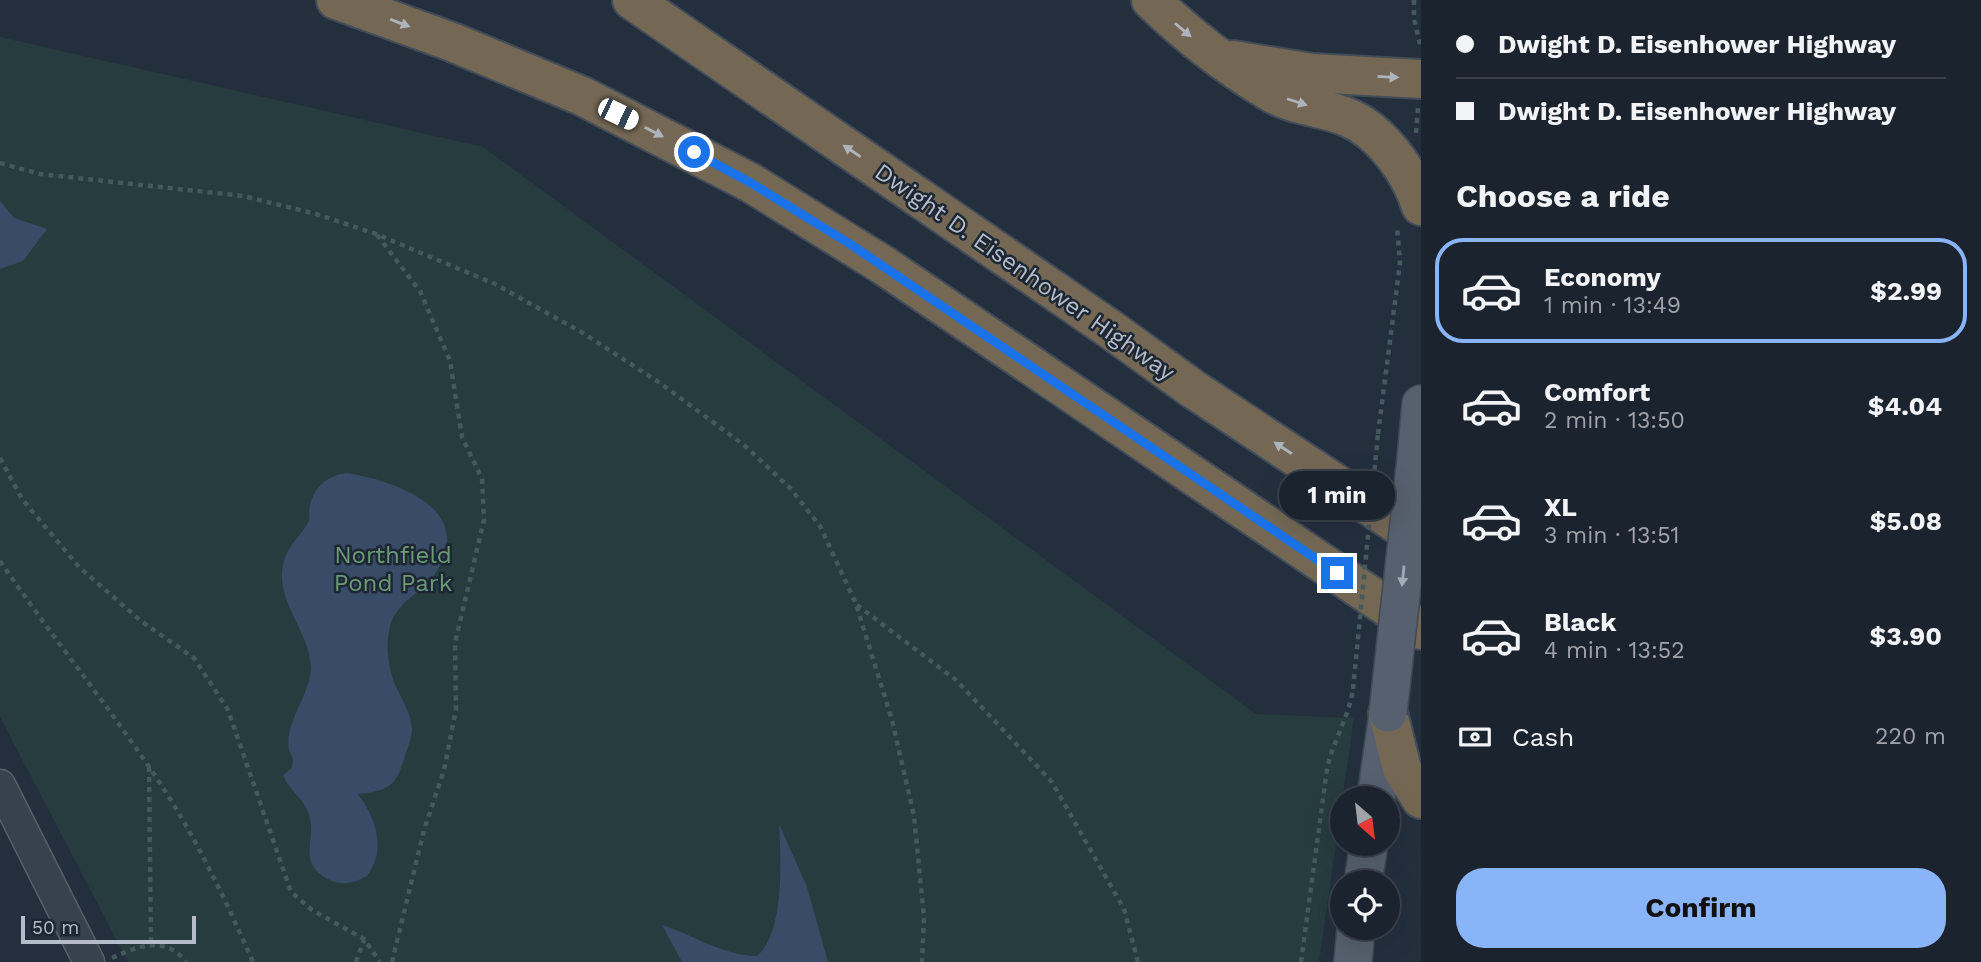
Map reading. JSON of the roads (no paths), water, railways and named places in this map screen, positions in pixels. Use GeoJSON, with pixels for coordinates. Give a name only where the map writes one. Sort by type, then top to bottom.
{"type":"FeatureCollection","features":[{"type":"Feature","properties":{"kind":"highway"},"geometry":{"type":"LineString","coordinates":[[335,0],[452,42],[548,81],[647,128],[751,183],[894,272],[1421,630]]}},
{"type":"Feature","properties":{"kind":"highway","name":"Dwight D. Eisenhower Highway"},"geometry":{"type":"LineString","coordinates":[[632,0],[1193,389],[1421,540]]}},
{"type":"Feature","properties":{"kind":"highway"},"geometry":{"type":"LineString","coordinates":[[668,0],[712,55]]}},
{"type":"Feature","properties":{"kind":"highway"},"geometry":{"type":"LineString","coordinates":[[1151,0],[1180,29],[1273,94],[1347,117],[1363,126],[1394,156],[1407,176],[1408,215]]}},
{"type":"Feature","properties":{"kind":"highway"},"geometry":{"type":"LineString","coordinates":[[1217,56],[1420,92]]}},
{"type":"Feature","properties":{"kind":"highway"},"geometry":{"type":"LineString","coordinates":[[1388,713],[1402,769],[1421,799]]}},
{"type":"Feature","properties":{"kind":"main road"},"geometry":{"type":"LineString","coordinates":[[1378,786],[1421,404]]}},
{"type":"Feature","properties":{"kind":"main road"},"geometry":{"type":"LineString","coordinates":[[1353,962],[1355,940]]}},
{"type":"Feature","properties":{"kind":"street"},"geometry":{"type":"LineString","coordinates":[[0,785],[89,962]]}},
{"type":"Feature","properties":{"kind":"water"},"geometry":{"type":"Polygon","coordinates":[[[0,201],[14,218],[47,229],[23,261],[0,269],[0,201]]]}},
{"type":"Feature","properties":{"kind":"water"},"geometry":{"type":"Polygon","coordinates":[[[347,473],[387,483],[426,502],[439,516],[446,532],[446,551],[430,581],[398,610],[390,626],[390,666],[410,718],[411,735],[395,780],[384,789],[358,794],[374,824],[377,855],[367,876],[344,883],[330,880],[313,866],[310,858],[311,822],[308,812],[283,775],[292,768],[293,758],[289,748],[291,726],[310,679],[311,668],[305,641],[287,602],[282,575],[286,555],[309,521],[311,502],[317,489],[326,480],[347,473]]]}},
{"type":"Feature","properties":{"kind":"water"},"geometry":{"type":"Polygon","coordinates":[[[779,824],[807,887],[828,962],[682,962],[662,925],[733,953],[757,956],[766,945],[777,913],[779,824]]]}},
{"type":"Feature","properties":{"kind":"park label","name":"Northfield Pond Park"},"geometry":{"type":"Point","coordinates":[393,569]}}]}
